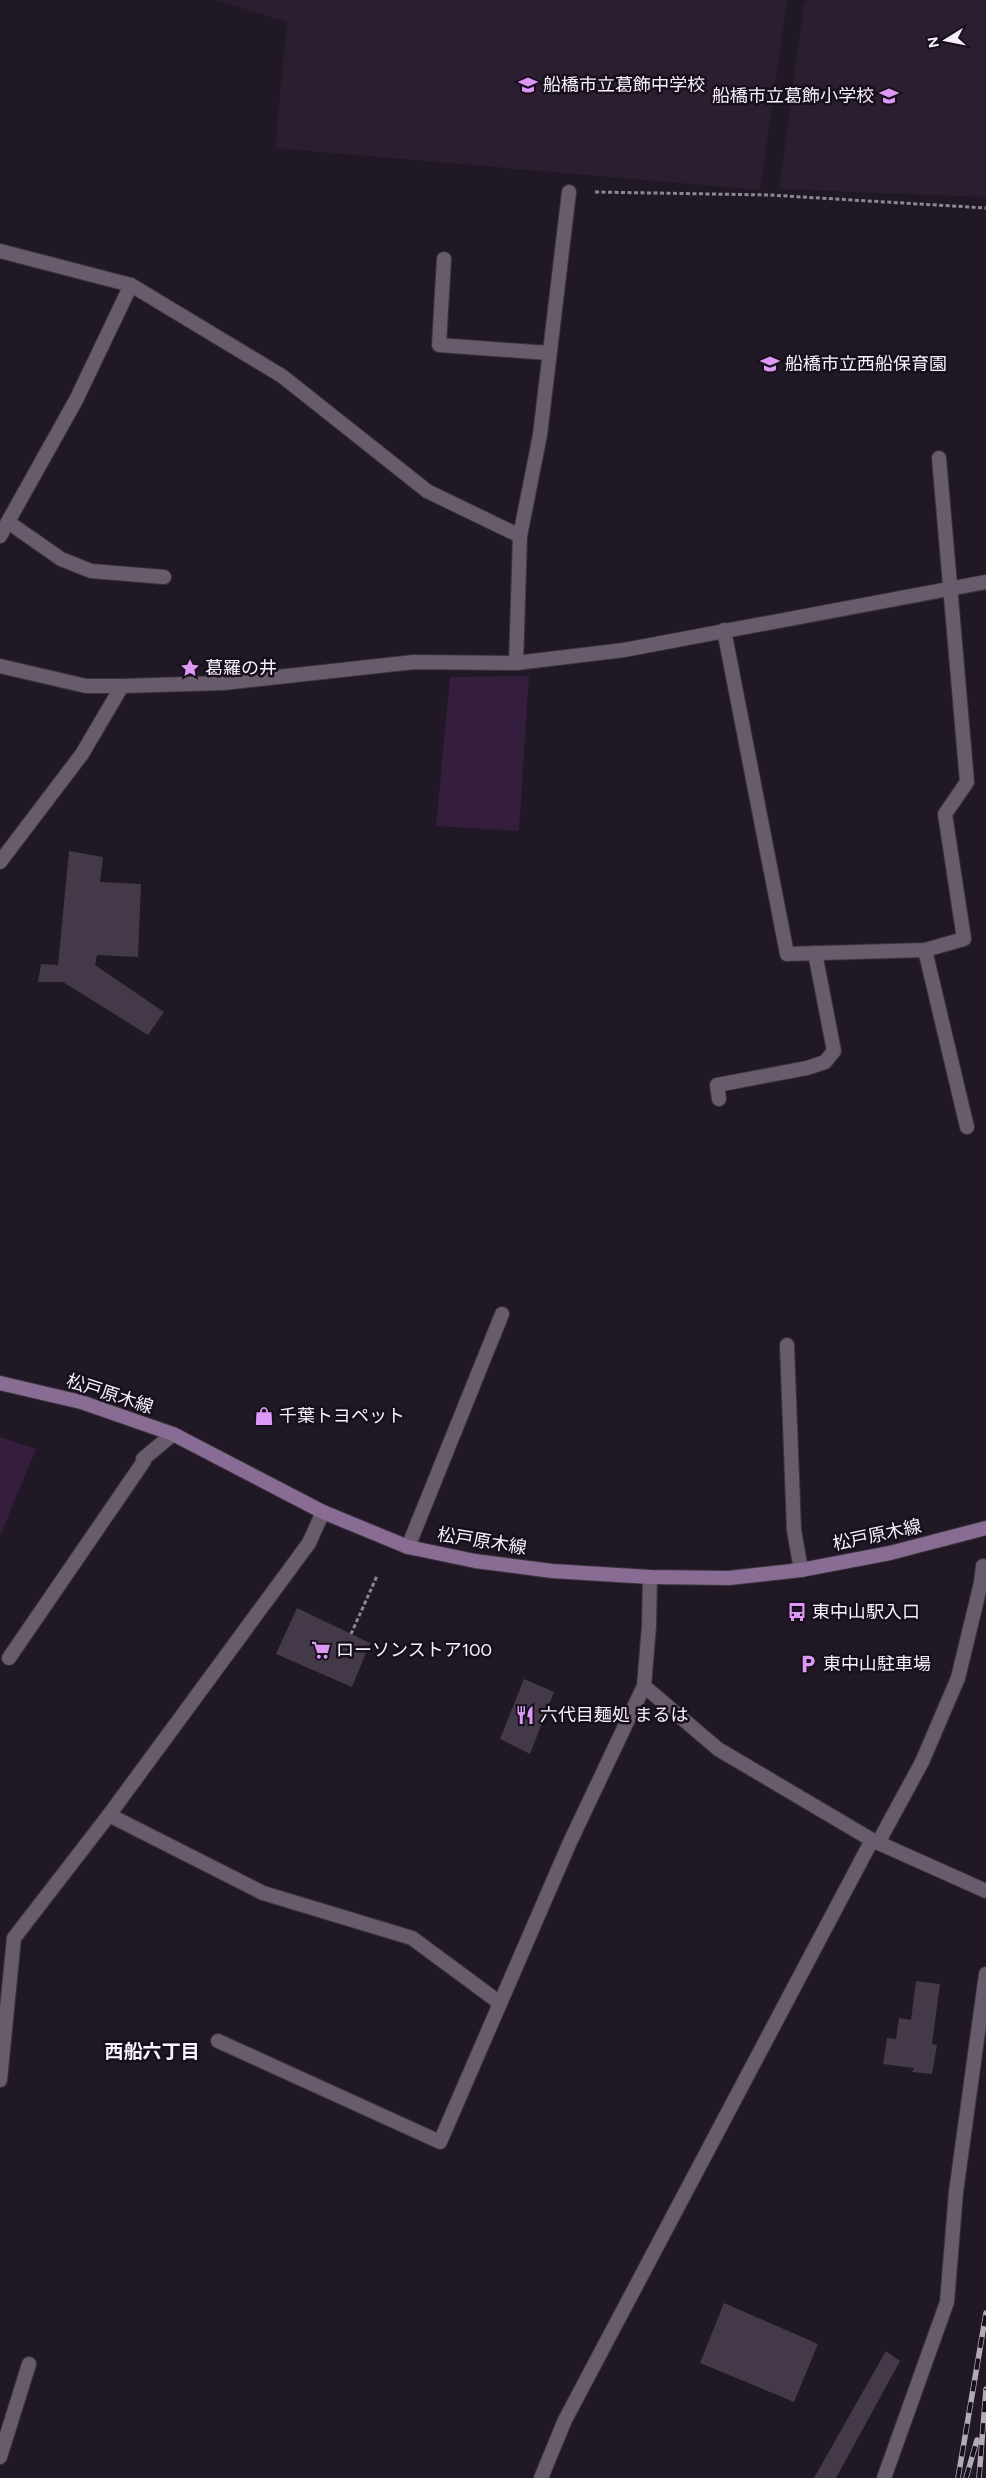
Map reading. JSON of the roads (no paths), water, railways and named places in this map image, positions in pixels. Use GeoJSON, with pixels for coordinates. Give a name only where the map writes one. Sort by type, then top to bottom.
{"type":"FeatureCollection","features":[{"type":"Feature","properties":{"kind":"main road","name":"松戸原木線"},"geometry":{"type":"LineString","coordinates":[[0,1383],[81,1402],[173,1434],[323,1512],[408,1547],[475,1561],[543,1570],[650,1577],[729,1578],[801,1570],[890,1553],[986,1528]]}},
{"type":"Feature","properties":{"kind":"street"},"geometry":{"type":"LineString","coordinates":[[516,663],[520,536],[540,435],[569,192]]}},
{"type":"Feature","properties":{"kind":"street"},"geometry":{"type":"LineString","coordinates":[[0,250],[131,285],[282,376],[427,491],[520,536]]}},
{"type":"Feature","properties":{"kind":"street"},"geometry":{"type":"LineString","coordinates":[[444,259],[439,345],[549,353]]}},
{"type":"Feature","properties":{"kind":"street"},"geometry":{"type":"LineString","coordinates":[[0,536],[76,400],[131,285]]}},
{"type":"Feature","properties":{"kind":"street"},"geometry":{"type":"LineString","coordinates":[[724,630],[786,954],[925,950],[964,940],[944,814],[967,782],[952,588],[939,458]]}},
{"type":"Feature","properties":{"kind":"street"},"geometry":{"type":"LineString","coordinates":[[8,522],[61,559],[91,571],[164,578]]}},
{"type":"Feature","properties":{"kind":"street"},"geometry":{"type":"LineString","coordinates":[[0,666],[86,686],[122,686],[223,683],[414,662],[516,663],[624,650],[986,582]]}},
{"type":"Feature","properties":{"kind":"street"},"geometry":{"type":"LineString","coordinates":[[0,862],[82,754],[122,686]]}},
{"type":"Feature","properties":{"kind":"street"},"geometry":{"type":"LineString","coordinates":[[925,950],[966,1127]]}},
{"type":"Feature","properties":{"kind":"street"},"geometry":{"type":"LineString","coordinates":[[719,1099],[717,1085],[807,1068],[825,1062],[834,1052],[815,953]]}},
{"type":"Feature","properties":{"kind":"street"},"geometry":{"type":"LineString","coordinates":[[408,1547],[502,1314]]}},
{"type":"Feature","properties":{"kind":"street"},"geometry":{"type":"LineString","coordinates":[[787,1345],[794,1530],[801,1570]]}},
{"type":"Feature","properties":{"kind":"street"},"geometry":{"type":"LineString","coordinates":[[9,1658],[144,1460],[173,1434]]}},
{"type":"Feature","properties":{"kind":"street"},"geometry":{"type":"LineString","coordinates":[[0,2080],[2,2030],[14,1938],[109,1815],[309,1543],[323,1512]]}},
{"type":"Feature","properties":{"kind":"street"},"geometry":{"type":"LineString","coordinates":[[541,2478],[565,2420],[875,1842],[922,1762],[958,1678],[981,1583],[983,1566]]}},
{"type":"Feature","properties":{"kind":"street"},"geometry":{"type":"LineString","coordinates":[[218,2041],[440,2142],[570,1842],[644,1686],[649,1626],[650,1577]]}},
{"type":"Feature","properties":{"kind":"street"},"geometry":{"type":"LineString","coordinates":[[644,1686],[718,1749],[875,1842],[986,1891]]}},
{"type":"Feature","properties":{"kind":"street"},"geometry":{"type":"LineString","coordinates":[[109,1815],[263,1893],[412,1938],[500,2004]]}},
{"type":"Feature","properties":{"kind":"street"},"geometry":{"type":"LineString","coordinates":[[884,2478],[947,2302],[956,2192],[986,1974]]}},
{"type":"Feature","properties":{"kind":"street"},"geometry":{"type":"LineString","coordinates":[[0,2456],[29,2364]]}},
{"type":"Feature","properties":{"kind":"railway"},"geometry":{"type":"LineString","coordinates":[[958,2478],[986,2313]]}},
{"type":"Feature","properties":{"kind":"railway"},"geometry":{"type":"LineString","coordinates":[[979,2478],[986,2389]]}},
{"type":"Feature","properties":{"kind":"railway"},"geometry":{"type":"LineString","coordinates":[[966,2478],[977,2440]]}},
{"type":"Feature","properties":{"kind":"place","name":"船橋市立葛飾中学校"},"geometry":{"type":"Point","coordinates":[528,85]}},
{"type":"Feature","properties":{"kind":"place","name":"船橋市立葛飾小学校"},"geometry":{"type":"Point","coordinates":[889,96]}},
{"type":"Feature","properties":{"kind":"place","name":"船橋市立西船保育園"},"geometry":{"type":"Point","coordinates":[770,364]}},
{"type":"Feature","properties":{"kind":"place","name":"葛羅の井"},"geometry":{"type":"Point","coordinates":[190,668]}},
{"type":"Feature","properties":{"kind":"place","name":"千葉トヨペット"},"geometry":{"type":"Point","coordinates":[264,1416]}},
{"type":"Feature","properties":{"kind":"place","name":"東中山駅入口"},"geometry":{"type":"Point","coordinates":[797,1612]}},
{"type":"Feature","properties":{"kind":"place","name":"ローソンストア100"},"geometry":{"type":"Point","coordinates":[321,1650]}},
{"type":"Feature","properties":{"kind":"place","name":"東中山駐車場"},"geometry":{"type":"Point","coordinates":[808,1664]}},
{"type":"Feature","properties":{"kind":"place","name":"六代目麺処 まるは"},"geometry":{"type":"Point","coordinates":[525,1715]}},
{"type":"Feature","properties":{"kind":"district","name":"西船六丁目"},"geometry":{"type":"Point","coordinates":[152,2051]}}]}
